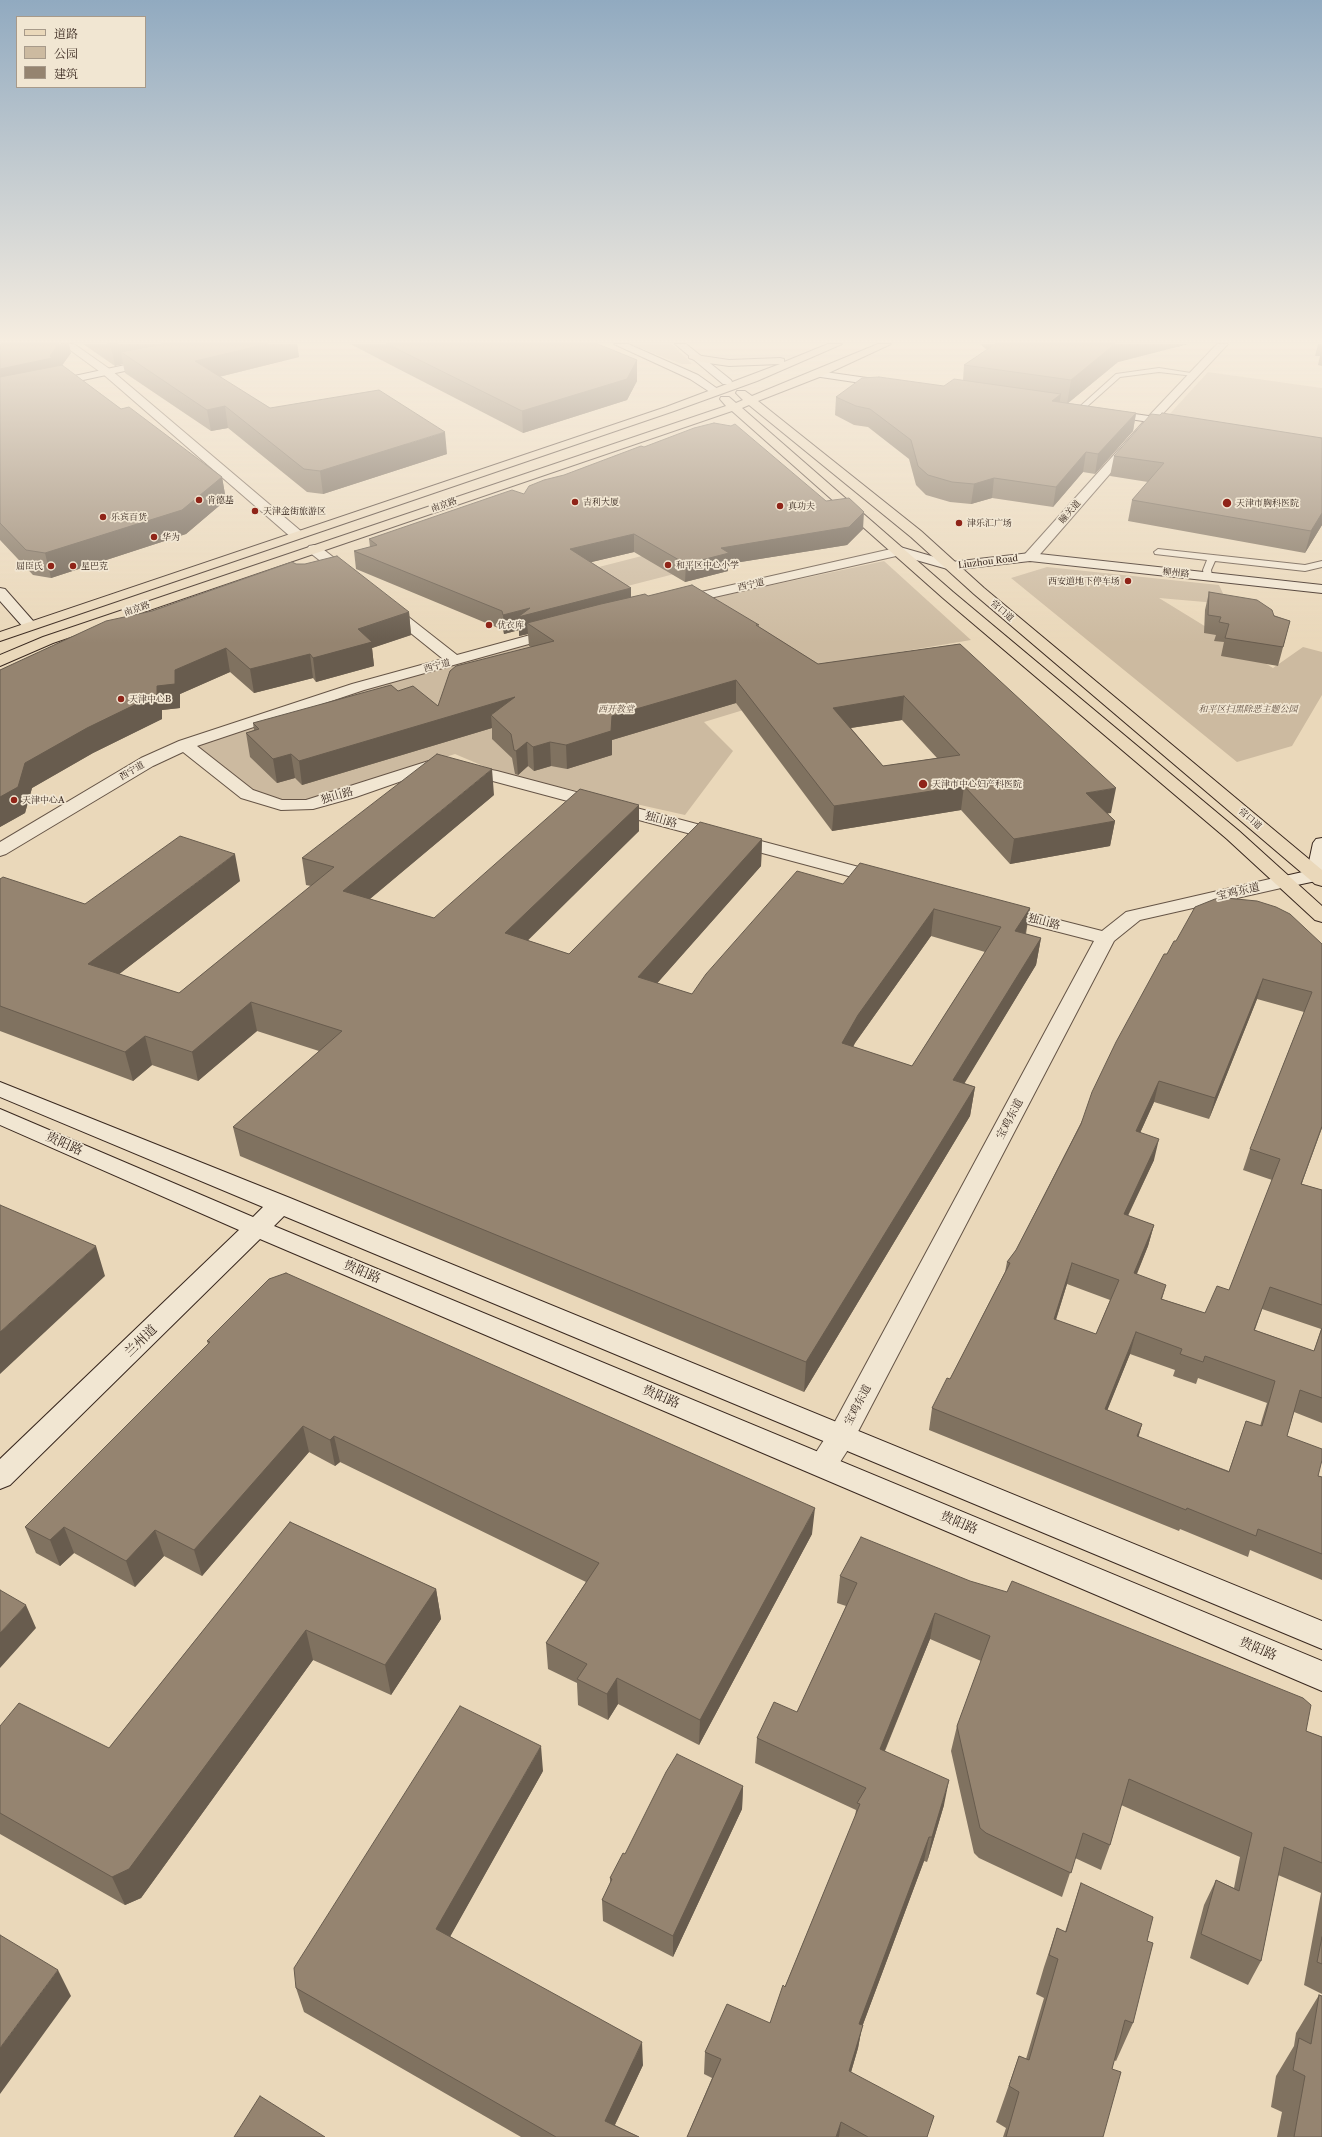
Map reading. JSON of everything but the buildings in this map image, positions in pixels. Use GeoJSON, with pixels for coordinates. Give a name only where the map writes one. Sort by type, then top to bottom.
{"type":"FeatureCollection","features":[{"type":"Feature","properties":{"kind":"main road","name":"南京路"},"geometry":{"type":"LineString","coordinates":[[0,636],[564,444]]}},
{"type":"Feature","properties":{"kind":"main road","name":"南京路"},"geometry":{"type":"LineString","coordinates":[[0,661],[48,640],[627,444]]}},
{"type":"Feature","properties":{"kind":"main road"},"geometry":{"type":"LineString","coordinates":[[777,444],[900,551],[948,595],[1233,835],[1322,916]]}},
{"type":"Feature","properties":{"kind":"main road","name":"营口道"},"geometry":{"type":"LineString","coordinates":[[803,444],[916,534],[951,566],[1320,879]]}},
{"type":"Feature","properties":{"kind":"street"},"geometry":{"type":"LineString","coordinates":[[191,444],[297,535]]}},
{"type":"Feature","properties":{"kind":"street","name":"瞳关道"},"geometry":{"type":"LineString","coordinates":[[1030,557],[1130,444]]}},
{"type":"Feature","properties":{"kind":"street"},"geometry":{"type":"LineString","coordinates":[[314,549],[363,588]]}},
{"type":"Feature","properties":{"kind":"street","name":"Liuzhou Road"},"geometry":{"type":"LineString","coordinates":[[900,551],[951,566],[1030,557]]}},
{"type":"Feature","properties":{"kind":"street","name":"西宁道"},"geometry":{"type":"LineString","coordinates":[[667,604],[900,551]]}},
{"type":"Feature","properties":{"kind":"street","name":"柳州路"},"geometry":{"type":"LineString","coordinates":[[1030,557],[1322,589]]}},
{"type":"Feature","properties":{"kind":"street"},"geometry":{"type":"LineString","coordinates":[[0,592],[29,625]]}},
{"type":"Feature","properties":{"kind":"street"},"geometry":{"type":"LineString","coordinates":[[376,598],[455,661]]}},
{"type":"Feature","properties":{"kind":"street","name":"西宁道"},"geometry":{"type":"LineString","coordinates":[[0,850],[147,762],[185,745],[358,687],[455,661],[568,628]]}},
{"type":"Feature","properties":{"kind":"street","name":"独山路"},"geometry":{"type":"LineString","coordinates":[[185,745],[247,794],[280,805],[314,803],[350,793],[435,764],[498,777],[895,883]]}},
{"type":"Feature","properties":{"kind":"street"},"geometry":{"type":"LineString","coordinates":[[1320,879],[1322,843]]}},
{"type":"Feature","properties":{"kind":"street","name":"宝鸡东道"},"geometry":{"type":"LineString","coordinates":[[823,1465],[841,1438],[1106,938],[1133,916],[1283,882],[1320,879]]}},
{"type":"Feature","properties":{"kind":"street","name":"独山路"},"geometry":{"type":"LineString","coordinates":[[985,908],[1106,938]]}},
{"type":"Feature","properties":{"kind":"street"},"geometry":{"type":"LineString","coordinates":[[0,1089],[281,1204],[841,1438],[1322,1635]]}},
{"type":"Feature","properties":{"kind":"street","name":"贵阳路"},"geometry":{"type":"LineString","coordinates":[[0,1116],[256,1228],[1322,1676]]}},
{"type":"Feature","properties":{"kind":"street","name":"兰州道"},"geometry":{"type":"LineString","coordinates":[[0,1477],[281,1204]]}},
{"type":"Feature","properties":{"kind":"lane"},"geometry":{"type":"LineString","coordinates":[[1158,552],[1305,568],[1322,564]]}},
{"type":"Feature","properties":{"kind":"lane"},"geometry":{"type":"LineString","coordinates":[[1208,576],[1207,570],[1212,558]]}},
{"type":"Feature","properties":{"kind":"green space"},"geometry":{"type":"Polygon","coordinates":[[[716,537],[748,555],[577,599],[548,580],[716,537]]]}},
{"type":"Feature","properties":{"kind":"green space","name":"西开教堂"},"geometry":{"type":"Polygon","coordinates":[[[884,561],[971,640],[828,664],[829,684],[704,722],[733,751],[685,815],[502,774],[455,754],[304,802],[281,803],[249,792],[194,746],[363,689],[495,653],[666,608],[884,561]]]}},
{"type":"Feature","properties":{"kind":"green space","name":"和平区扫黑除恶主题公园"},"geometry":{"type":"Polygon","coordinates":[[[1047,567],[1219,585],[1228,604],[1159,598],[1273,668],[1303,647],[1322,652],[1322,695],[1292,746],[1237,762],[1011,578],[1047,567]]]}},
{"type":"Feature","properties":{"kind":"place","name":"肯德基"},"geometry":{"type":"Point","coordinates":[199,500]}},
{"type":"Feature","properties":{"kind":"place","name":"吉利大厦"},"geometry":{"type":"Point","coordinates":[575,502]}},
{"type":"Feature","properties":{"kind":"place","name":"天津市胸科医院"},"geometry":{"type":"Point","coordinates":[1227,503]}},
{"type":"Feature","properties":{"kind":"place","name":"真功夫"},"geometry":{"type":"Point","coordinates":[780,506]}},
{"type":"Feature","properties":{"kind":"place","name":"天津金街旅游区"},"geometry":{"type":"Point","coordinates":[255,511]}},
{"type":"Feature","properties":{"kind":"place","name":"乐宾百货"},"geometry":{"type":"Point","coordinates":[103,517]}},
{"type":"Feature","properties":{"kind":"place","name":"津乐汇广场"},"geometry":{"type":"Point","coordinates":[959,523]}},
{"type":"Feature","properties":{"kind":"place","name":"华为"},"geometry":{"type":"Point","coordinates":[154,537]}},
{"type":"Feature","properties":{"kind":"place","name":"和平区中心小学"},"geometry":{"type":"Point","coordinates":[668,565]}},
{"type":"Feature","properties":{"kind":"place","name":"屈臣氏"},"geometry":{"type":"Point","coordinates":[51,566]}},
{"type":"Feature","properties":{"kind":"place","name":"星巴克"},"geometry":{"type":"Point","coordinates":[73,566]}},
{"type":"Feature","properties":{"kind":"place","name":"西安道地下停车场"},"geometry":{"type":"Point","coordinates":[1128,581]}},
{"type":"Feature","properties":{"kind":"place","name":"优衣库"},"geometry":{"type":"Point","coordinates":[489,625]}},
{"type":"Feature","properties":{"kind":"place","name":"天津中心B"},"geometry":{"type":"Point","coordinates":[121,699]}},
{"type":"Feature","properties":{"kind":"place","name":"天津市中心妇产科医院"},"geometry":{"type":"Point","coordinates":[923,784]}},
{"type":"Feature","properties":{"kind":"place","name":"天津中心A"},"geometry":{"type":"Point","coordinates":[14,800]}}]}
